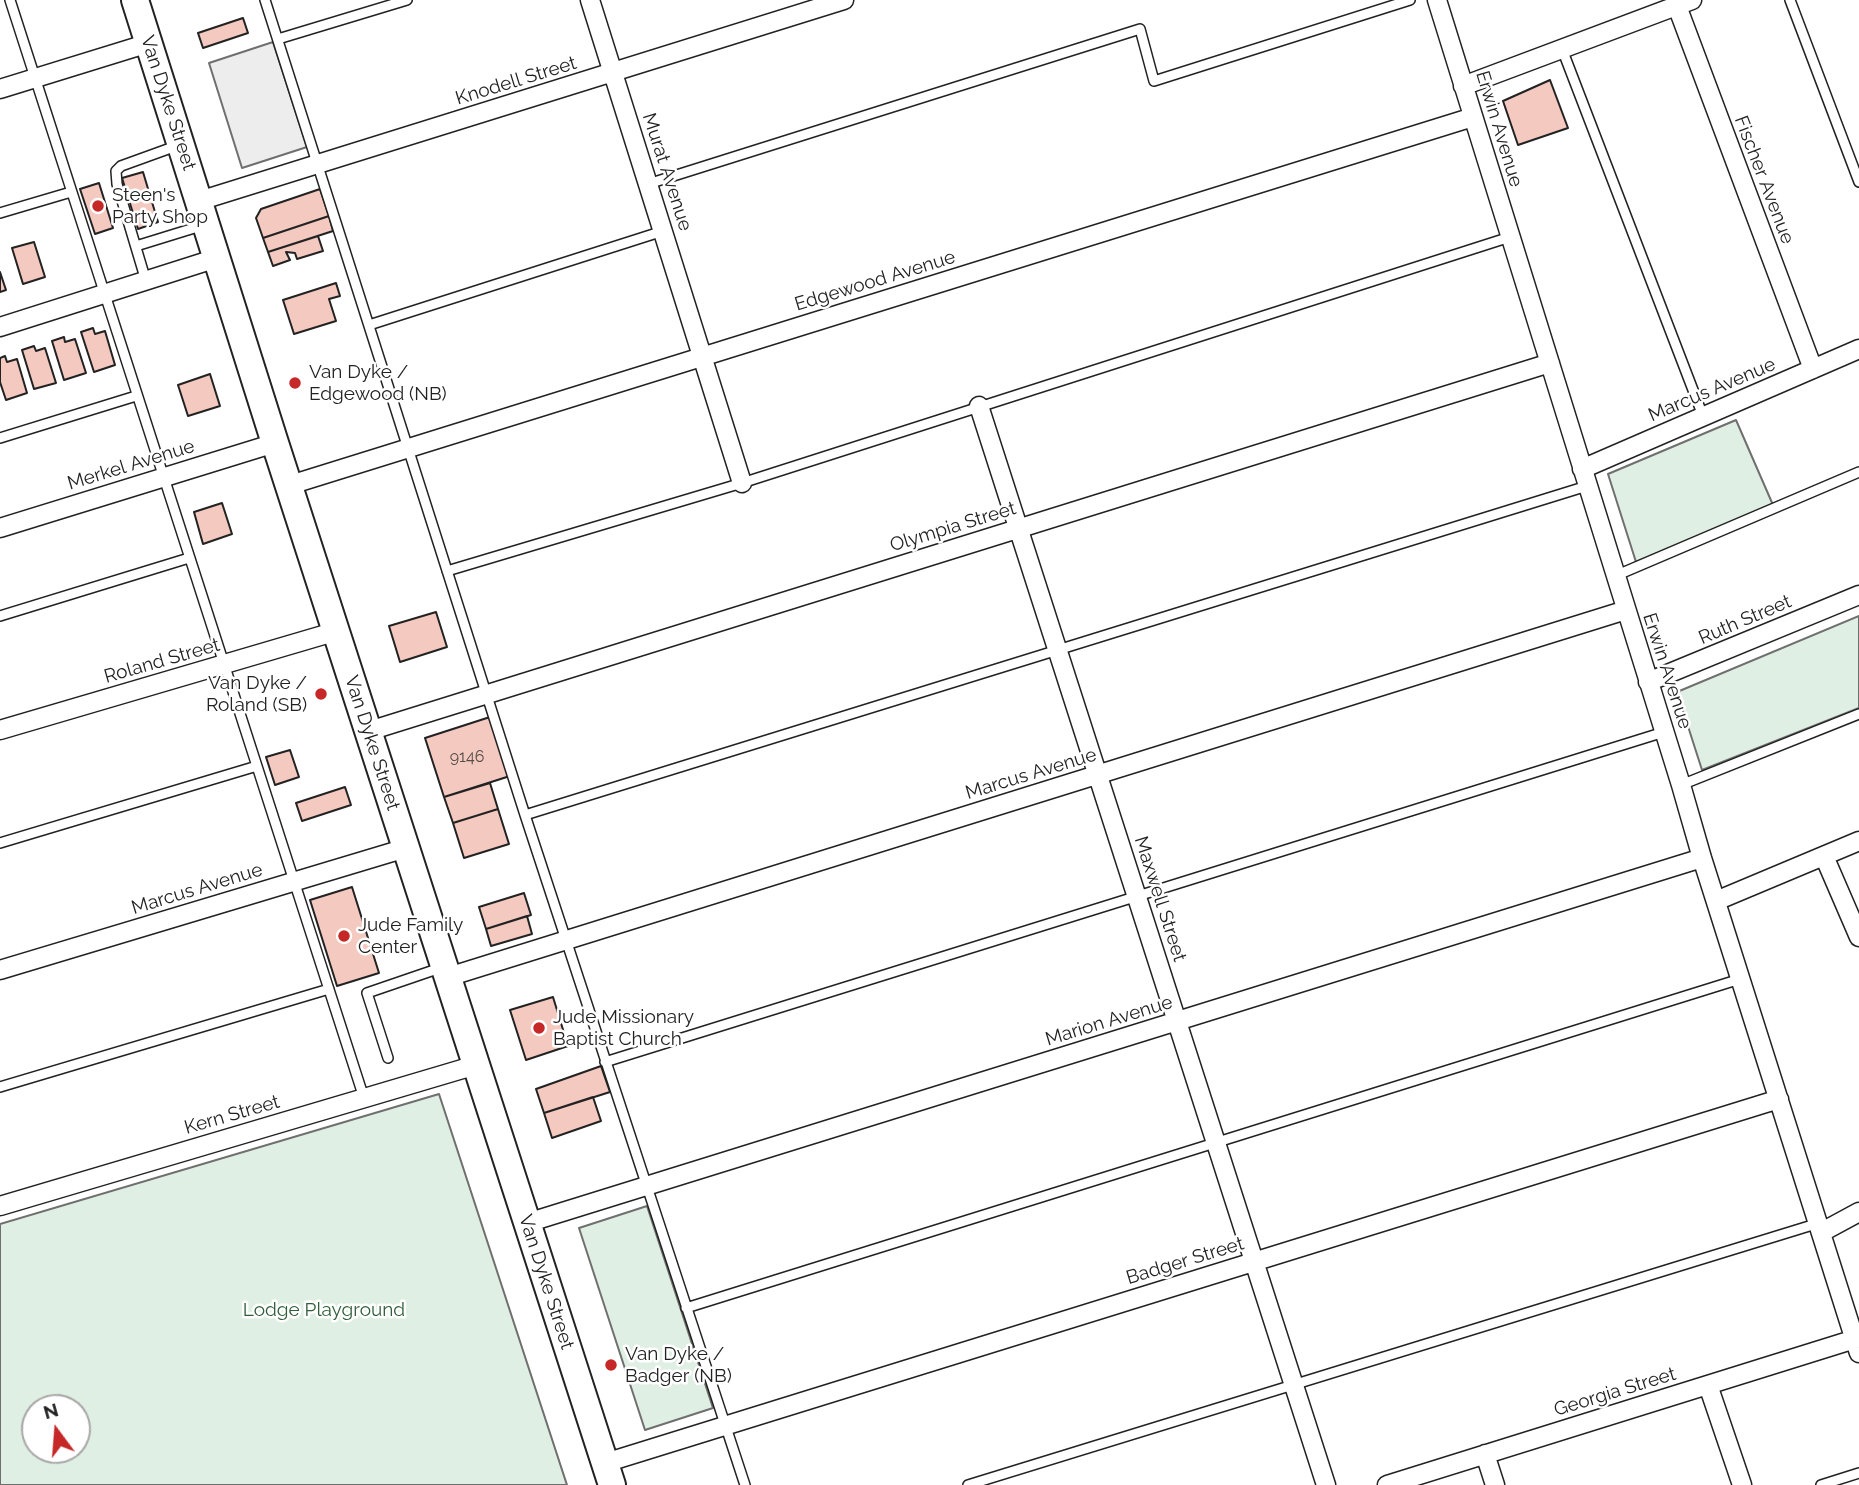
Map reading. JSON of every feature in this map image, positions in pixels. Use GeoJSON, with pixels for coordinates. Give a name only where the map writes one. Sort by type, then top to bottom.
{"type":"FeatureCollection","features":[{"type":"Feature","properties":{"kind":"main road","name":"Van Dyke Street"},"geometry":{"type":"LineString","coordinates":[[135,0],[608,1474]]}},
{"type":"Feature","properties":{"kind":"street","name":"Murat Avenue"},"geometry":{"type":"LineString","coordinates":[[590,0],[742,483]]}},
{"type":"Feature","properties":{"kind":"street","name":"Knodell Street"},"geometry":{"type":"LineString","coordinates":[[203,213],[317,164],[844,0]]}},
{"type":"Feature","properties":{"kind":"street","name":"Erwin Avenue"},"geometry":{"type":"LineString","coordinates":[[1437,0],[1702,858],[1857,1346]]}},
{"type":"Feature","properties":{"kind":"street"},"geometry":{"type":"LineString","coordinates":[[1463,86],[1684,3]]}},
{"type":"Feature","properties":{"kind":"street","name":"Fischer Avenue"},"geometry":{"type":"LineString","coordinates":[[1684,3],[1813,369]]}},
{"type":"Feature","properties":{"kind":"street"},"geometry":{"type":"LineString","coordinates":[[0,89],[149,43]]}},
{"type":"Feature","properties":{"kind":"street","name":"Edgewood Avenue"},"geometry":{"type":"LineString","coordinates":[[290,485],[1473,117]]}},
{"type":"Feature","properties":{"kind":"street"},"geometry":{"type":"LineString","coordinates":[[0,327],[218,258]]}},
{"type":"Feature","properties":{"kind":"street","name":"Marcus Avenue"},"geometry":{"type":"LineString","coordinates":[[1582,469],[1813,369],[1857,356]]}},
{"type":"Feature","properties":{"kind":"street","name":"Olympia Street"},"geometry":{"type":"LineString","coordinates":[[369,731],[1550,363]]}},
{"type":"Feature","properties":{"kind":"street","name":"Maxwell Street"},"geometry":{"type":"LineString","coordinates":[[979,406],[1326,1485]]}},
{"type":"Feature","properties":{"kind":"street","name":"Merkel Avenue"},"geometry":{"type":"LineString","coordinates":[[0,528],[275,443]]}},
{"type":"Feature","properties":{"kind":"street","name":"Ruth Street"},"geometry":{"type":"LineString","coordinates":[[1648,682],[1859,595]]}},
{"type":"Feature","properties":{"kind":"street","name":"Marcus Avenue"},"geometry":{"type":"LineString","coordinates":[[447,972],[565,940],[1626,610]]}},
{"type":"Feature","properties":{"kind":"street","name":"Roland Street"},"geometry":{"type":"LineString","coordinates":[[0,730],[337,631]]}},
{"type":"Feature","properties":{"kind":"street"},"geometry":{"type":"LineString","coordinates":[[1716,901],[1859,841]]}},
{"type":"Feature","properties":{"kind":"street","name":"Marcus Avenue"},"geometry":{"type":"LineString","coordinates":[[0,970],[406,848]]}},
{"type":"Feature","properties":{"kind":"street"},"geometry":{"type":"LineString","coordinates":[[1824,856],[1859,937]]}},
{"type":"Feature","properties":{"kind":"street","name":"Marion Avenue"},"geometry":{"type":"LineString","coordinates":[[527,1223],[1702,858]]}},
{"type":"Feature","properties":{"kind":"street","name":"Kern Street"},"geometry":{"type":"LineString","coordinates":[[0,1206],[476,1065]]}},
{"type":"Feature","properties":{"kind":"street","name":"Badger Street"},"geometry":{"type":"LineString","coordinates":[[608,1474],[726,1426],[1779,1099]]}},
{"type":"Feature","properties":{"kind":"street"},"geometry":{"type":"LineString","coordinates":[[1821,1228],[1859,1212]]}},
{"type":"Feature","properties":{"kind":"street","name":"Georgia Street"},"geometry":{"type":"LineString","coordinates":[[1387,1485],[1708,1385],[1857,1346]]}},
{"type":"Feature","properties":{"kind":"street"},"geometry":{"type":"LineString","coordinates":[[1708,1385],[1742,1485]]}},
{"type":"Feature","properties":{"kind":"street"},"geometry":{"type":"LineString","coordinates":[[1485,1454],[1495,1485]]}},
{"type":"Feature","properties":{"kind":"lane"},"geometry":{"type":"LineString","coordinates":[[9,0],[364,1098]]}},
{"type":"Feature","properties":{"kind":"lane"},"geometry":{"type":"LineString","coordinates":[[265,0],[565,940],[745,1485]]}},
{"type":"Feature","properties":{"kind":"lane"},"geometry":{"type":"LineString","coordinates":[[278,39],[407,0]]}},
{"type":"Feature","properties":{"kind":"lane"},"geometry":{"type":"LineString","coordinates":[[648,184],[1140,29],[1154,82],[1410,0]]}},
{"type":"Feature","properties":{"kind":"lane"},"geometry":{"type":"LineString","coordinates":[[1790,0],[1859,182]]}},
{"type":"Feature","properties":{"kind":"lane"},"geometry":{"type":"LineString","coordinates":[[1562,49],[1703,416]]}},
{"type":"Feature","properties":{"kind":"lane"},"geometry":{"type":"LineString","coordinates":[[146,281],[117,184],[116,171],[121,166],[181,144]]}},
{"type":"Feature","properties":{"kind":"lane"},"geometry":{"type":"LineString","coordinates":[[0,213],[71,192]]}},
{"type":"Feature","properties":{"kind":"lane"},"geometry":{"type":"LineString","coordinates":[[136,246],[203,213]]}},
{"type":"Feature","properties":{"kind":"lane"},"geometry":{"type":"LineString","coordinates":[[369,325],[663,232]]}},
{"type":"Feature","properties":{"kind":"lane"},"geometry":{"type":"LineString","coordinates":[[447,572],[742,483],[1510,237]]}},
{"type":"Feature","properties":{"kind":"lane"},"geometry":{"type":"LineString","coordinates":[[0,438],[136,396]]}},
{"type":"Feature","properties":{"kind":"lane"},"geometry":{"type":"LineString","coordinates":[[1615,576],[1859,472]]}},
{"type":"Feature","properties":{"kind":"lane"},"geometry":{"type":"LineString","coordinates":[[525,815],[1587,486]]}},
{"type":"Feature","properties":{"kind":"lane"},"geometry":{"type":"LineString","coordinates":[[0,616],[188,558]]}},
{"type":"Feature","properties":{"kind":"lane"},"geometry":{"type":"LineString","coordinates":[[1681,785],[1859,714]]}},
{"type":"Feature","properties":{"kind":"lane"},"geometry":{"type":"LineString","coordinates":[[605,1062],[1664,732]]}},
{"type":"Feature","properties":{"kind":"lane"},"geometry":{"type":"LineString","coordinates":[[0,843],[257,766]]}},
{"type":"Feature","properties":{"kind":"lane"},"geometry":{"type":"LineString","coordinates":[[388,1058],[367,993],[447,972]]}},
{"type":"Feature","properties":{"kind":"lane"},"geometry":{"type":"LineString","coordinates":[[686,1308],[1740,979]]}},
{"type":"Feature","properties":{"kind":"lane"},"geometry":{"type":"LineString","coordinates":[[0,1087],[329,989]]}},
{"type":"Feature","properties":{"kind":"lane"},"geometry":{"type":"LineString","coordinates":[[968,1485],[1293,1383],[1821,1228]]}},
{"type":"Feature","properties":{"kind":"lane"},"geometry":{"type":"LineString","coordinates":[[1821,1485],[1859,1473]]}},
{"type":"Feature","properties":{"kind":"green space"},"geometry":{"type":"Polygon","coordinates":[[[1736,420],[1773,505],[1636,562],[1608,474],[1736,420]]]}},
{"type":"Feature","properties":{"kind":"green space"},"geometry":{"type":"Polygon","coordinates":[[[1859,616],[1859,708],[1702,770],[1677,692],[1859,616]]]}},
{"type":"Feature","properties":{"kind":"green space","name":"Lodge Playground"},"geometry":{"type":"Polygon","coordinates":[[[439,1094],[567,1485],[0,1485],[0,1224],[439,1094]]]}},
{"type":"Feature","properties":{"kind":"green space"},"geometry":{"type":"Polygon","coordinates":[[[647,1206],[713,1408],[645,1430],[579,1228],[647,1206]]]}},
{"type":"Feature","properties":{"kind":"shaded area"},"geometry":{"type":"Polygon","coordinates":[[[273,42],[307,147],[242,168],[209,63],[273,42]]]}},
{"type":"Feature","properties":{"kind":"building"},"geometry":{"type":"Polygon","coordinates":[[[243,18],[248,33],[203,48],[198,33],[243,18]]]}},
{"type":"Feature","properties":{"kind":"building"},"geometry":{"type":"Polygon","coordinates":[[[1550,80],[1568,128],[1518,145],[1503,101],[1550,80]]]}},
{"type":"Feature","properties":{"kind":"building"},"geometry":{"type":"Polygon","coordinates":[[[143,172],[158,222],[138,229],[122,178],[143,172]]]}},
{"type":"Feature","properties":{"kind":"building"},"geometry":{"type":"Polygon","coordinates":[[[99,183],[113,228],[95,234],[80,189],[99,183]]]}},
{"type":"Feature","properties":{"kind":"building"},"geometry":{"type":"Polygon","coordinates":[[[320,189],[329,216],[263,238],[256,218],[261,209],[320,189]]]}},
{"type":"Feature","properties":{"kind":"building"},"geometry":{"type":"Polygon","coordinates":[[[329,216],[333,231],[268,252],[263,238],[329,216]]]}},
{"type":"Feature","properties":{"kind":"building"},"geometry":{"type":"Polygon","coordinates":[[[318,236],[323,251],[297,259],[295,253],[286,252],[290,260],[273,266],[268,252],[318,236]]]}},
{"type":"Feature","properties":{"kind":"building"},"geometry":{"type":"Polygon","coordinates":[[[34,242],[45,277],[23,284],[12,248],[34,242]]]}},
{"type":"Feature","properties":{"kind":"building"},"geometry":{"type":"Polygon","coordinates":[[[0,272],[6,290],[0,292],[0,272]]]}},
{"type":"Feature","properties":{"kind":"building"},"geometry":{"type":"Polygon","coordinates":[[[336,283],[340,296],[329,299],[336,321],[294,334],[283,300],[336,283]]]}},
{"type":"Feature","properties":{"kind":"building"},"geometry":{"type":"Polygon","coordinates":[[[93,328],[95,334],[105,331],[115,365],[94,372],[81,332],[93,328]]]}},
{"type":"Feature","properties":{"kind":"building"},"geometry":{"type":"Polygon","coordinates":[[[64,337],[65,342],[75,339],[86,373],[64,380],[52,341],[64,337]]]}},
{"type":"Feature","properties":{"kind":"building"},"geometry":{"type":"Polygon","coordinates":[[[34,346],[36,351],[45,348],[56,383],[34,389],[22,350],[34,346]]]}},
{"type":"Feature","properties":{"kind":"building"},"geometry":{"type":"Polygon","coordinates":[[[5,356],[7,362],[17,359],[27,393],[6,400],[0,382],[0,358],[5,356]]]}},
{"type":"Feature","properties":{"kind":"building"},"geometry":{"type":"Polygon","coordinates":[[[210,374],[220,406],[188,416],[178,385],[210,374]]]}},
{"type":"Feature","properties":{"kind":"building"},"geometry":{"type":"Polygon","coordinates":[[[222,503],[232,534],[203,544],[194,512],[222,503]]]}},
{"type":"Feature","properties":{"kind":"building"},"geometry":{"type":"Polygon","coordinates":[[[436,612],[447,647],[400,662],[389,626],[436,612]]]}},
{"type":"Feature","properties":{"kind":"building"},"geometry":{"type":"Polygon","coordinates":[[[490,717],[510,776],[444,797],[425,738],[490,717]]]}},
{"type":"Feature","properties":{"kind":"building"},"geometry":{"type":"Polygon","coordinates":[[[290,750],[299,777],[275,785],[266,757],[290,750]]]}},
{"type":"Feature","properties":{"kind":"building"},"geometry":{"type":"Polygon","coordinates":[[[490,783],[498,809],[453,823],[444,797],[490,783]]]}},
{"type":"Feature","properties":{"kind":"building"},"geometry":{"type":"Polygon","coordinates":[[[345,787],[351,805],[302,821],[296,803],[345,787]]]}},
{"type":"Feature","properties":{"kind":"building"},"geometry":{"type":"Polygon","coordinates":[[[498,809],[509,844],[464,858],[453,823],[498,809]]]}},
{"type":"Feature","properties":{"kind":"building","name":"Jude Family Center"},"geometry":{"type":"Polygon","coordinates":[[[352,887],[379,973],[337,986],[310,900],[352,887]]]}},
{"type":"Feature","properties":{"kind":"building"},"geometry":{"type":"Polygon","coordinates":[[[524,893],[531,915],[486,929],[479,907],[524,893]]]}},
{"type":"Feature","properties":{"kind":"building"},"geometry":{"type":"Polygon","coordinates":[[[527,916],[532,934],[491,946],[486,929],[527,916]]]}},
{"type":"Feature","properties":{"kind":"building","name":"Jude Missionary Baptist Church"},"geometry":{"type":"Polygon","coordinates":[[[553,997],[568,1046],[526,1060],[510,1010],[553,997]]]}},
{"type":"Feature","properties":{"kind":"building"},"geometry":{"type":"Polygon","coordinates":[[[601,1066],[610,1092],[544,1113],[536,1089],[601,1066]]]}},
{"type":"Feature","properties":{"kind":"building"},"geometry":{"type":"Polygon","coordinates":[[[593,1097],[601,1121],[552,1138],[544,1113],[593,1097]]]}},
{"type":"Feature","properties":{"kind":"place","name":"Steen's Party Shop"},"geometry":{"type":"Point","coordinates":[98,206]}},
{"type":"Feature","properties":{"kind":"place","name":"Van Dyke / Edgewood (NB)"},"geometry":{"type":"Point","coordinates":[295,383]}},
{"type":"Feature","properties":{"kind":"place","name":"Van Dyke / Roland (SB)"},"geometry":{"type":"Point","coordinates":[321,694]}},
{"type":"Feature","properties":{"kind":"place","name":"Jude Family Center"},"geometry":{"type":"Point","coordinates":[344,936]}},
{"type":"Feature","properties":{"kind":"place","name":"Jude Missionary Baptist Church"},"geometry":{"type":"Point","coordinates":[539,1028]}},
{"type":"Feature","properties":{"kind":"place","name":"Van Dyke / Badger (NB)"},"geometry":{"type":"Point","coordinates":[611,1365]}}]}
